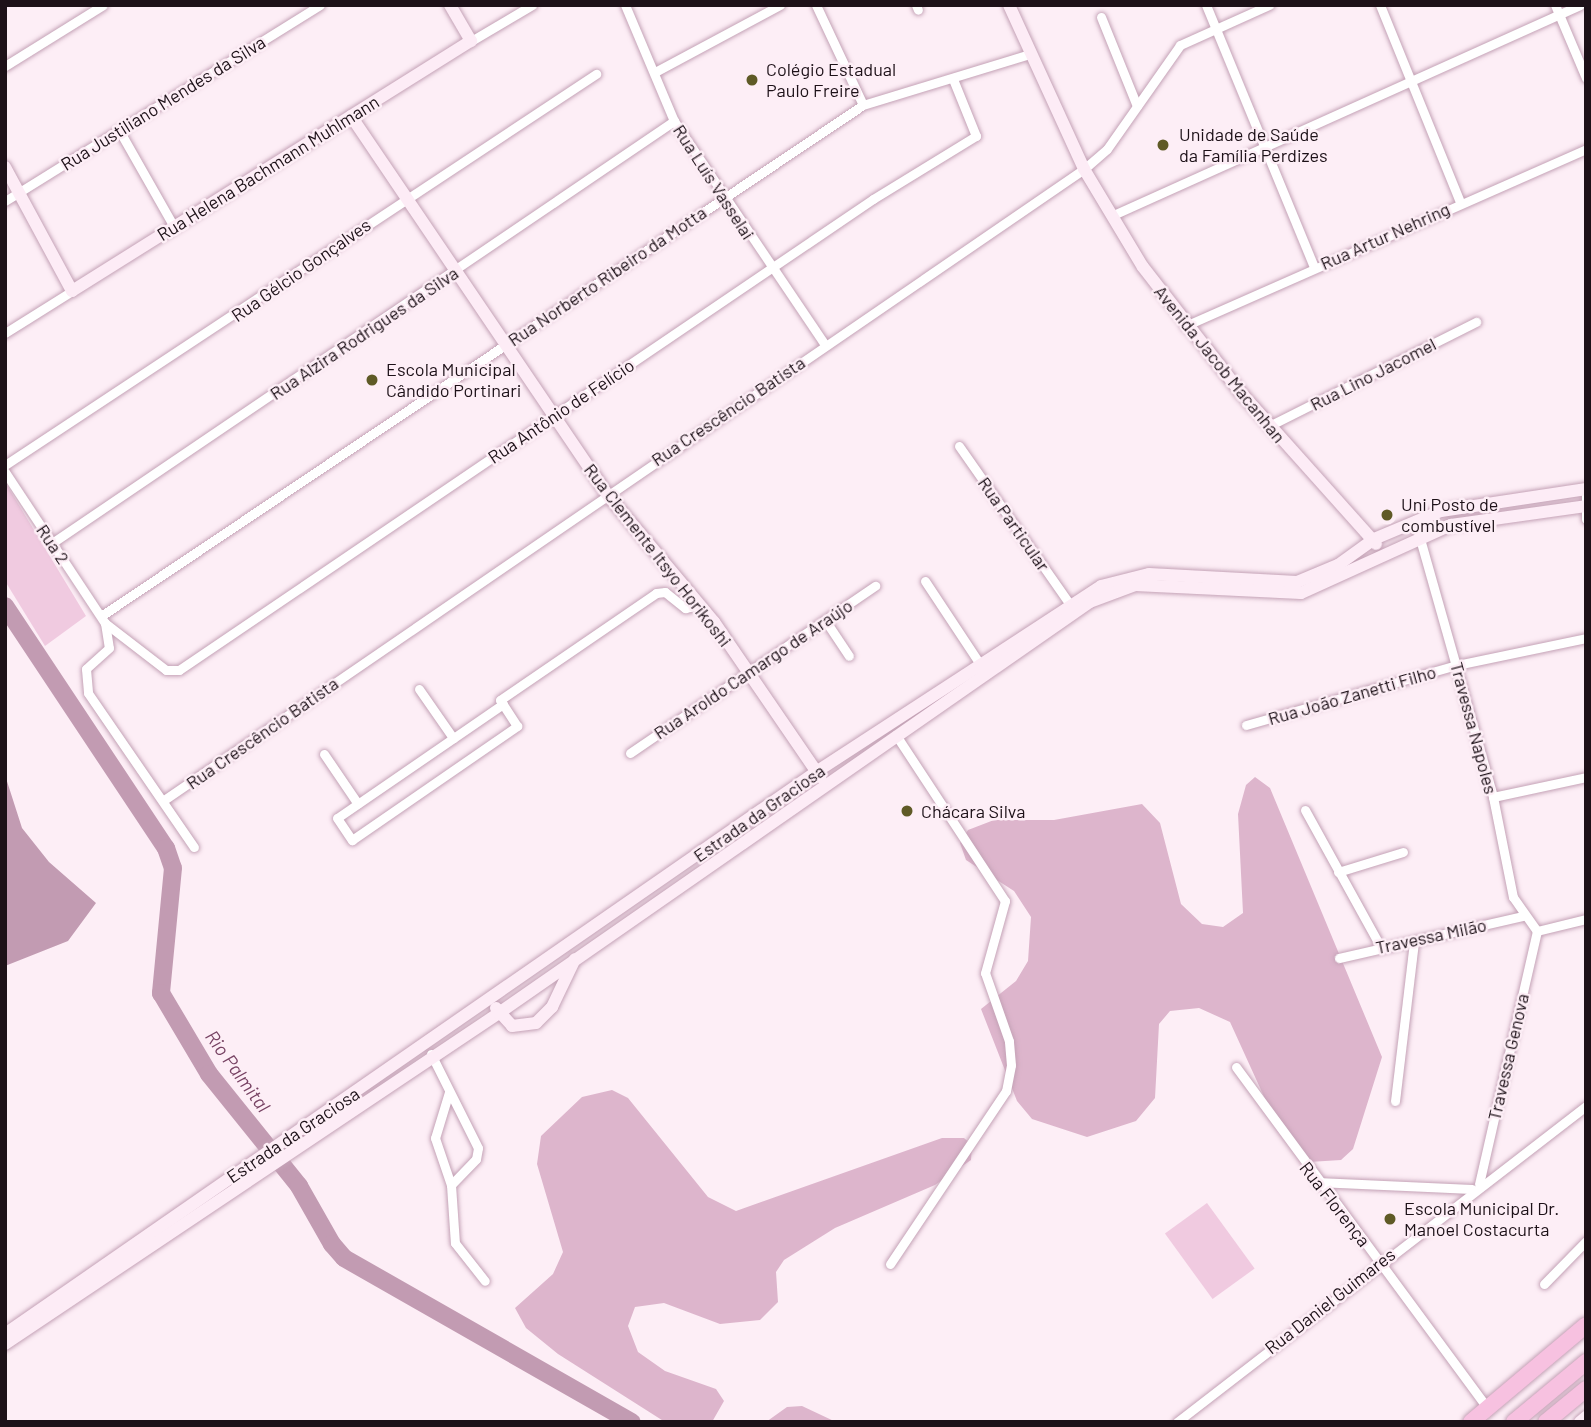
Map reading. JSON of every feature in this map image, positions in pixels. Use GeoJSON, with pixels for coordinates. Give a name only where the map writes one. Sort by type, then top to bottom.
{"type":"FeatureCollection","features":[{"type":"Feature","properties":{"kind":"highway"},"geometry":{"type":"LineString","coordinates":[[1471,1422],[1586,1325]]}},
{"type":"Feature","properties":{"kind":"highway"},"geometry":{"type":"LineString","coordinates":[[1514,1422],[1586,1362]]}},
{"type":"Feature","properties":{"kind":"highway"},"geometry":{"type":"LineString","coordinates":[[1546,1422],[1586,1389]]}},
{"type":"Feature","properties":{"kind":"main road"},"geometry":{"type":"LineString","coordinates":[[450,5],[471,41]]}},
{"type":"Feature","properties":{"kind":"main road","name":"Avenida Jacob Macanhan"},"geometry":{"type":"LineString","coordinates":[[1009,5],[1084,169],[1111,216],[1185,326],[1269,426],[1374,539],[1380,555]]}},
{"type":"Feature","properties":{"kind":"main road","name":"Rua Helena Bachmann Muhlmann"},"geometry":{"type":"LineString","coordinates":[[72,291],[471,41]]}},
{"type":"Feature","properties":{"kind":"main road","name":"Rua Clemente Itsyo Horikoshi"},"geometry":{"type":"LineString","coordinates":[[351,116],[607,494],[699,605],[825,784]]}},
{"type":"Feature","properties":{"kind":"main road"},"geometry":{"type":"LineString","coordinates":[[5,167],[72,291]]}},
{"type":"Feature","properties":{"kind":"main road","name":"Estrada da Graciosa"},"geometry":{"type":"LineString","coordinates":[[5,1344],[288,1146],[491,998],[816,772],[1069,603],[1113,581],[1149,574],[1297,582],[1338,565],[1374,539],[1415,522],[1480,504],[1586,490]]}},
{"type":"Feature","properties":{"kind":"main road","name":"Estrada da Graciosa"},"geometry":{"type":"LineString","coordinates":[[288,1146],[499,1013],[896,735],[1113,592],[1155,585],[1301,593],[1420,536],[1473,521],[1585,510]]}},
{"type":"Feature","properties":{"kind":"main road"},"geometry":{"type":"LineString","coordinates":[[491,998],[499,1013],[512,1026],[536,1023],[552,1007],[575,959]]}},
{"type":"Feature","properties":{"kind":"main road","name":"Estrada da Graciosa"},"geometry":{"type":"LineString","coordinates":[[5,1334],[256,1168]]}},
{"type":"Feature","properties":{"kind":"main road"},"geometry":{"type":"LineString","coordinates":[[1580,1422],[1586,1417]]}},
{"type":"Feature","properties":{"kind":"street"},"geometry":{"type":"LineString","coordinates":[[5,66],[103,5]]}},
{"type":"Feature","properties":{"kind":"street","name":"Rua Justiliano Mendes da Silva"},"geometry":{"type":"LineString","coordinates":[[5,201],[320,5]]}},
{"type":"Feature","properties":{"kind":"street","name":"Rua Helena Bachmann Muhlmann"},"geometry":{"type":"LineString","coordinates":[[471,41],[532,5]]}},
{"type":"Feature","properties":{"kind":"street","name":"Rua Luís Vasselai"},"geometry":{"type":"LineString","coordinates":[[625,5],[674,121],[723,198],[825,345]]}},
{"type":"Feature","properties":{"kind":"street"},"geometry":{"type":"LineString","coordinates":[[655,72],[780,5]]}},
{"type":"Feature","properties":{"kind":"street"},"geometry":{"type":"LineString","coordinates":[[816,5],[863,105]]}},
{"type":"Feature","properties":{"kind":"street"},"geometry":{"type":"LineString","coordinates":[[1206,5],[1262,148],[1314,267]]}},
{"type":"Feature","properties":{"kind":"street","name":"Rua Crescêncio Batista"},"geometry":{"type":"LineString","coordinates":[[164,800],[1084,169],[1137,106],[1173,52],[1214,26],[1269,5]]}},
{"type":"Feature","properties":{"kind":"street"},"geometry":{"type":"LineString","coordinates":[[1380,5],[1460,202]]}},
{"type":"Feature","properties":{"kind":"street"},"geometry":{"type":"LineString","coordinates":[[1111,216],[1412,80],[1557,10],[1580,5]]}},
{"type":"Feature","properties":{"kind":"street"},"geometry":{"type":"LineString","coordinates":[[1557,10],[1586,78]]}},
{"type":"Feature","properties":{"kind":"street"},"geometry":{"type":"LineString","coordinates":[[1101,17],[1137,106]]}},
{"type":"Feature","properties":{"kind":"street","name":"Rua Norberto Ribeiro da Motta"},"geometry":{"type":"LineString","coordinates":[[103,619],[863,105],[1030,54]]}},
{"type":"Feature","properties":{"kind":"street","name":"Rua Gélcio Gonçalves"},"geometry":{"type":"LineString","coordinates":[[5,465],[407,196],[596,74]]}},
{"type":"Feature","properties":{"kind":"street","name":"Rua Antônio de Felício"},"geometry":{"type":"LineString","coordinates":[[103,619],[166,670],[179,670],[771,269],[976,136],[953,79]]}},
{"type":"Feature","properties":{"kind":"street","name":"Rua Alzira Rodrigues da Silva"},"geometry":{"type":"LineString","coordinates":[[52,543],[674,121]]}},
{"type":"Feature","properties":{"kind":"street"},"geometry":{"type":"LineString","coordinates":[[119,130],[174,227]]}},
{"type":"Feature","properties":{"kind":"street","name":"Rua Artur Nehring"},"geometry":{"type":"LineString","coordinates":[[1185,326],[1460,202],[1586,149]]}},
{"type":"Feature","properties":{"kind":"street","name":"Rua Helena Bachmann Muhlmann"},"geometry":{"type":"LineString","coordinates":[[5,333],[72,291]]}},
{"type":"Feature","properties":{"kind":"street","name":"Rua Lino Jacomel"},"geometry":{"type":"LineString","coordinates":[[1269,426],[1476,322]]}},
{"type":"Feature","properties":{"kind":"street","name":"Rua Particular"},"geometry":{"type":"LineString","coordinates":[[960,446],[1069,603]]}},
{"type":"Feature","properties":{"kind":"street","name":"Rua 2"},"geometry":{"type":"LineString","coordinates":[[5,472],[103,619]]}},
{"type":"Feature","properties":{"kind":"street"},"geometry":{"type":"LineString","coordinates":[[1585,510],[1586,490]]}},
{"type":"Feature","properties":{"kind":"street","name":"Travessa Napoles"},"geometry":{"type":"LineString","coordinates":[[1415,522],[1493,797],[1513,897],[1523,915],[1537,931]]}},
{"type":"Feature","properties":{"kind":"street"},"geometry":{"type":"LineString","coordinates":[[925,581],[980,664]]}},
{"type":"Feature","properties":{"kind":"street","name":"Rua Aroldo Camargo de Araújo"},"geometry":{"type":"LineString","coordinates":[[630,753],[875,586]]}},
{"type":"Feature","properties":{"kind":"street"},"geometry":{"type":"LineString","coordinates":[[503,704],[337,818],[352,840],[517,726],[500,699],[656,593],[665,592],[681,607],[699,605]]}},
{"type":"Feature","properties":{"kind":"street"},"geometry":{"type":"LineString","coordinates":[[103,619],[109,648],[86,669],[85,685],[194,847]]}},
{"type":"Feature","properties":{"kind":"street"},"geometry":{"type":"LineString","coordinates":[[825,620],[849,656]]}},
{"type":"Feature","properties":{"kind":"street","name":"Rua João Zanetti Filho"},"geometry":{"type":"LineString","coordinates":[[1247,725],[1457,666],[1586,638]]}},
{"type":"Feature","properties":{"kind":"street"},"geometry":{"type":"LineString","coordinates":[[419,689],[453,738]]}},
{"type":"Feature","properties":{"kind":"street"},"geometry":{"type":"LineString","coordinates":[[890,1264],[1006,1091],[1010,1065],[1009,1041],[985,973],[1005,901],[896,735]]}},
{"type":"Feature","properties":{"kind":"street"},"geometry":{"type":"LineString","coordinates":[[324,754],[358,804]]}},
{"type":"Feature","properties":{"kind":"street"},"geometry":{"type":"LineString","coordinates":[[1493,797],[1586,777]]}},
{"type":"Feature","properties":{"kind":"street"},"geometry":{"type":"LineString","coordinates":[[1305,810],[1380,946]]}},
{"type":"Feature","properties":{"kind":"street"},"geometry":{"type":"LineString","coordinates":[[1338,872],[1403,852]]}},
{"type":"Feature","properties":{"kind":"street","name":"Travessa Milão"},"geometry":{"type":"LineString","coordinates":[[1339,958],[1380,946],[1413,941],[1523,915]]}},
{"type":"Feature","properties":{"kind":"street"},"geometry":{"type":"LineString","coordinates":[[1537,931],[1586,919]]}},
{"type":"Feature","properties":{"kind":"street","name":"Travessa Genova"},"geometry":{"type":"LineString","coordinates":[[1476,1186],[1537,931]]}},
{"type":"Feature","properties":{"kind":"street"},"geometry":{"type":"LineString","coordinates":[[1395,1101],[1413,941]]}},
{"type":"Feature","properties":{"kind":"street"},"geometry":{"type":"LineString","coordinates":[[431,1054],[478,1148],[476,1160],[451,1185]]}},
{"type":"Feature","properties":{"kind":"street","name":"Rua Florença"},"geometry":{"type":"LineString","coordinates":[[1236,1067],[1317,1182],[1380,1261],[1487,1407]]}},
{"type":"Feature","properties":{"kind":"street"},"geometry":{"type":"LineString","coordinates":[[449,1093],[435,1138],[451,1185],[455,1243],[485,1281]]}},
{"type":"Feature","properties":{"kind":"street","name":"Rua Daniel Guimares"},"geometry":{"type":"LineString","coordinates":[[1177,1422],[1476,1186],[1586,1106]]}},
{"type":"Feature","properties":{"kind":"street"},"geometry":{"type":"LineString","coordinates":[[1317,1182],[1476,1186]]}},
{"type":"Feature","properties":{"kind":"street"},"geometry":{"type":"LineString","coordinates":[[1544,1284],[1586,1241]]}},
{"type":"Feature","properties":{"kind":"shaded area"},"geometry":{"type":"Polygon","coordinates":[[[5,482],[86,616],[45,646],[5,581],[5,482]]]}},
{"type":"Feature","properties":{"kind":"shaded area"},"geometry":{"type":"Polygon","coordinates":[[[5,775],[22,828],[49,862],[96,903],[68,941],[5,966],[5,775]]]}},
{"type":"Feature","properties":{"kind":"shaded area"},"geometry":{"type":"Polygon","coordinates":[[[1255,777],[1270,788],[1382,1057],[1353,1149],[1341,1160],[1309,1162],[1271,1112],[1230,1022],[1199,1008],[1170,1011],[1159,1024],[1155,1098],[1136,1121],[1087,1137],[1032,1119],[1017,1101],[981,1009],[1016,981],[1028,961],[1031,917],[1014,891],[966,860],[960,843],[968,830],[994,820],[1054,820],[1142,804],[1160,823],[1181,904],[1202,924],[1223,927],[1243,913],[1238,814],[1246,785],[1255,777]]]}},
{"type":"Feature","properties":{"kind":"shaded area"},"geometry":{"type":"Polygon","coordinates":[[[612,1090],[628,1098],[708,1197],[736,1211],[942,1138],[964,1138],[972,1145],[971,1160],[935,1185],[835,1228],[784,1260],[776,1272],[778,1302],[760,1320],[720,1324],[664,1303],[635,1307],[628,1326],[638,1352],[665,1371],[716,1389],[724,1401],[712,1422],[665,1422],[558,1354],[526,1328],[515,1308],[553,1274],[563,1252],[537,1164],[541,1136],[582,1097],[612,1090]]]}},
{"type":"Feature","properties":{"kind":"shaded area"},"geometry":{"type":"Polygon","coordinates":[[[1207,1203],[1255,1269],[1213,1299],[1165,1234],[1207,1203]]]}},
{"type":"Feature","properties":{"kind":"shaded area"},"geometry":{"type":"Polygon","coordinates":[[[802,1406],[836,1422],[766,1422],[787,1407],[802,1406]]]}},
{"type":"Feature","properties":{"kind":"waterway","name":"Rio Palmital"},"geometry":{"type":"LineString","coordinates":[[5,606],[166,848],[173,868],[161,993],[209,1074],[299,1186],[332,1244],[344,1258],[632,1422]]}},
{"type":"Feature","properties":{"kind":"place","name":"Colégio Estadual Paulo Freire"},"geometry":{"type":"Point","coordinates":[752,80]}},
{"type":"Feature","properties":{"kind":"place","name":"Unidade de Saúde da Família Perdizes"},"geometry":{"type":"Point","coordinates":[1163,145]}},
{"type":"Feature","properties":{"kind":"place","name":"Escola Municipal Cândido Portinari"},"geometry":{"type":"Point","coordinates":[372,380]}},
{"type":"Feature","properties":{"kind":"place","name":"Uni Posto de combustível"},"geometry":{"type":"Point","coordinates":[1387,515]}},
{"type":"Feature","properties":{"kind":"place","name":"Chácara Silva"},"geometry":{"type":"Point","coordinates":[907,811]}},
{"type":"Feature","properties":{"kind":"place","name":"Escola Municipal Dr. Manoel Costacurta"},"geometry":{"type":"Point","coordinates":[1390,1219]}}]}
